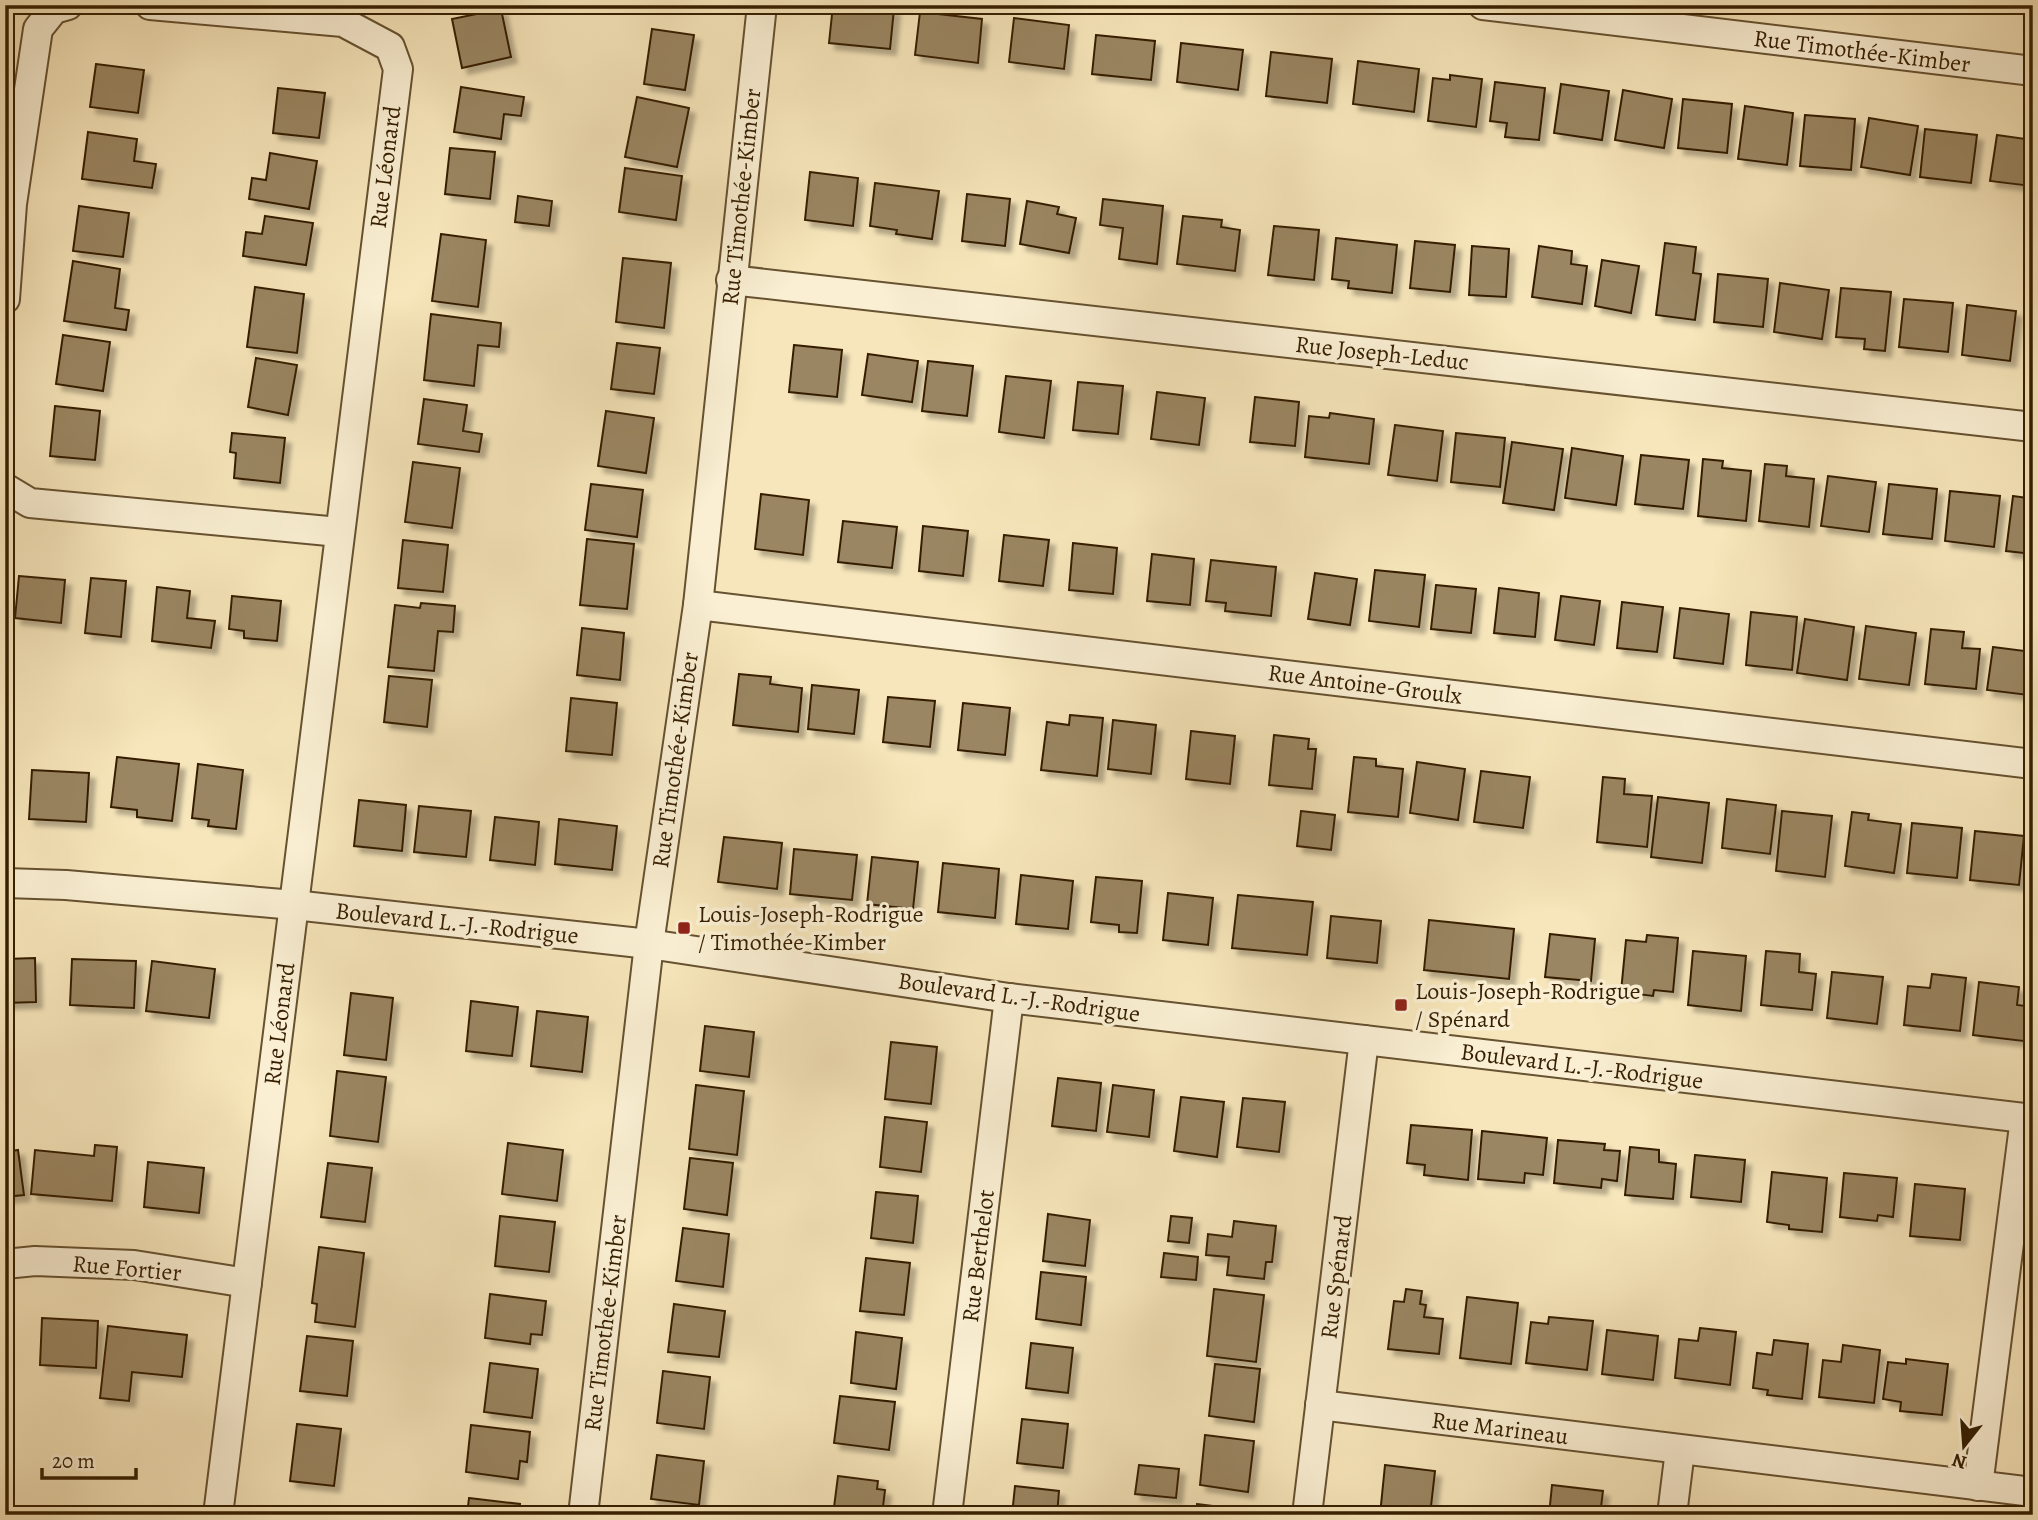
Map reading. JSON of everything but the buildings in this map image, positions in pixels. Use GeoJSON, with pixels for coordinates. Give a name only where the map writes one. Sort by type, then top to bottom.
{"type":"FeatureCollection","features":[{"type":"Feature","properties":{"kind":"street"},"geometry":{"type":"LineString","coordinates":[[5,299],[12,204],[38,29],[54,9],[68,5]]}},
{"type":"Feature","properties":{"kind":"street","name":"Rue Léonard"},"geometry":{"type":"LineString","coordinates":[[150,5],[343,22],[390,47],[397,69],[218,1515]]}},
{"type":"Feature","properties":{"kind":"street","name":"Rue Timothée-Kimber"},"geometry":{"type":"LineString","coordinates":[[583,1515],[649,944],[698,605],[762,5]]}},
{"type":"Feature","properties":{"kind":"street","name":"Rue Timothée-Kimber"},"geometry":{"type":"LineString","coordinates":[[1483,5],[2033,71]]}},
{"type":"Feature","properties":{"kind":"street","name":"Rue Joseph-Leduc"},"geometry":{"type":"LineString","coordinates":[[731,280],[2033,427]]}},
{"type":"Feature","properties":{"kind":"street"},"geometry":{"type":"LineString","coordinates":[[5,488],[30,503],[339,532]]}},
{"type":"Feature","properties":{"kind":"street","name":"Rue Antoine-Groulx"},"geometry":{"type":"LineString","coordinates":[[698,605],[2033,764]]}},
{"type":"Feature","properties":{"kind":"street","name":"Boulevard L.-J.-Rodrigue"},"geometry":{"type":"LineString","coordinates":[[5,883],[66,885],[294,905],[649,944],[1009,998],[2029,1119]]}},
{"type":"Feature","properties":{"kind":"street","name":"Rue Berthelot"},"geometry":{"type":"LineString","coordinates":[[947,1515],[1009,998]]}},
{"type":"Feature","properties":{"kind":"street","name":"Rue Spénard"},"geometry":{"type":"LineString","coordinates":[[1307,1515],[1364,1040]]}},
{"type":"Feature","properties":{"kind":"street"},"geometry":{"type":"LineString","coordinates":[[1978,1486],[2029,1119]]}},
{"type":"Feature","properties":{"kind":"street","name":"Rue Fortier"},"geometry":{"type":"LineString","coordinates":[[5,1264],[35,1261],[134,1265],[247,1283]]}},
{"type":"Feature","properties":{"kind":"street","name":"Rue Marineau"},"geometry":{"type":"LineString","coordinates":[[1320,1405],[2033,1492]]}},
{"type":"Feature","properties":{"kind":"street"},"geometry":{"type":"LineString","coordinates":[[1672,1515],[1681,1450]]}},
{"type":"Feature","properties":{"kind":"place","name":"Louis-Joseph-Rodrigue / Timothée-Kimber"},"geometry":{"type":"Point","coordinates":[684,928]}},
{"type":"Feature","properties":{"kind":"place","name":"Louis-Joseph-Rodrigue / Spénard"},"geometry":{"type":"Point","coordinates":[1401,1005]}}]}
